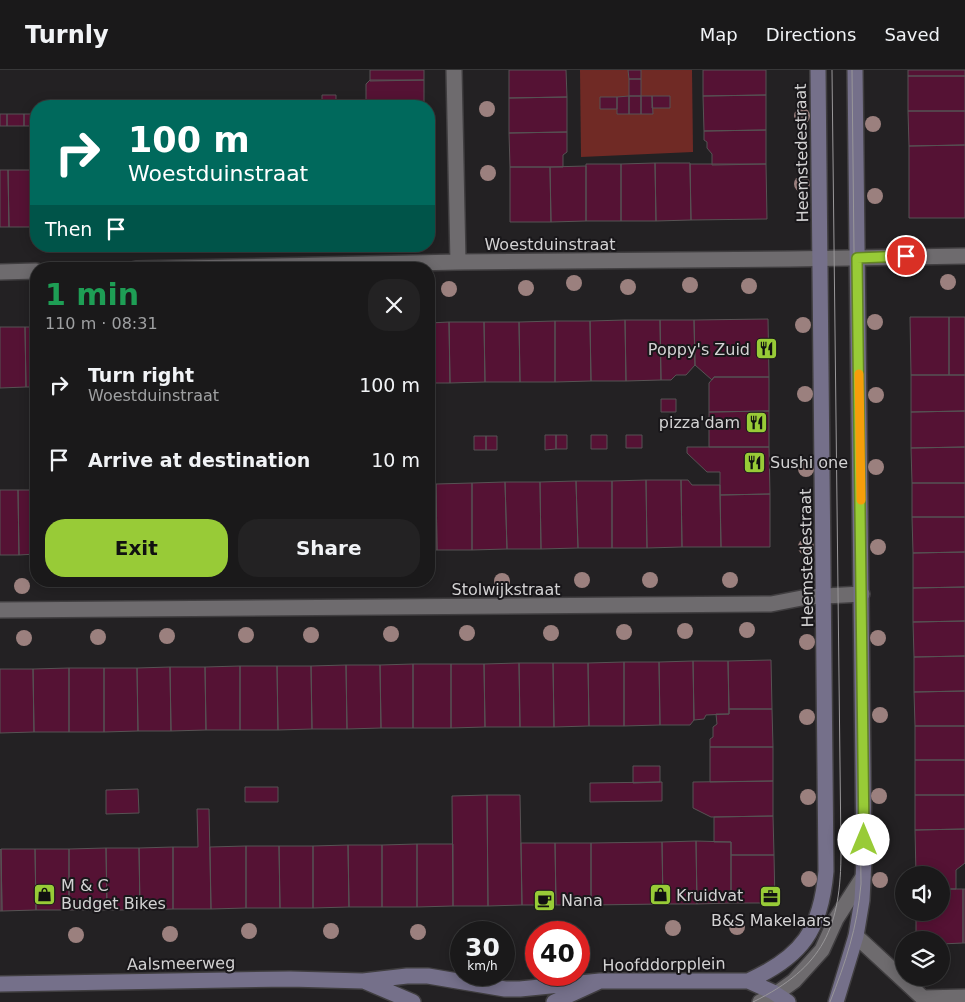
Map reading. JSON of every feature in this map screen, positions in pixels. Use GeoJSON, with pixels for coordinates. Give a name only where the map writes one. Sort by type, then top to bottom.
{"type":"FeatureCollection","features":[{"type":"Feature","properties":{"kind":"street"},"geometry":{"type":"LineString","coordinates":[[454,70],[458,262]]}},
{"type":"Feature","properties":{"kind":"street","name":"Heemstedestraat"},"geometry":{"type":"LineString","coordinates":[[748,981],[769,971],[800,947],[807,939],[820,912],[825,893],[824,596],[818,70]]}},
{"type":"Feature","properties":{"kind":"street"},"geometry":{"type":"LineString","coordinates":[[836,1002],[856,936],[862,900],[863,877],[862,594],[855,70]]}},
{"type":"Feature","properties":{"kind":"street","name":"Woestduinstraat"},"geometry":{"type":"LineString","coordinates":[[435,262],[965,256]]}},
{"type":"Feature","properties":{"kind":"street"},"geometry":{"type":"LineString","coordinates":[[0,272],[30,271]]}},
{"type":"Feature","properties":{"kind":"street","name":"Stolwijkstraat"},"geometry":{"type":"LineString","coordinates":[[0,610],[771,604],[824,596],[862,594]]}},
{"type":"Feature","properties":{"kind":"street"},"geometry":{"type":"LineString","coordinates":[[760,1002],[782,998],[808,968],[822,950],[836,918],[863,877]]}},
{"type":"Feature","properties":{"kind":"street"},"geometry":{"type":"LineString","coordinates":[[856,936],[923,998],[965,997]]}},
{"type":"Feature","properties":{"kind":"street","name":"Aalsmeerweg"},"geometry":{"type":"LineString","coordinates":[[0,984],[272,980],[363,981],[407,976],[428,976],[505,989],[600,981]]}},
{"type":"Feature","properties":{"kind":"street","name":"Aalsmeerweg"},"geometry":{"type":"LineString","coordinates":[[363,981],[413,1002]]}},
{"type":"Feature","properties":{"kind":"street","name":"Hoofddorpplein"},"geometry":{"type":"LineString","coordinates":[[554,1002],[600,981],[748,981],[782,998]]}},
{"type":"Feature","properties":{"kind":"shaded area"},"geometry":{"type":"Polygon","coordinates":[[[580,70],[692,70],[693,152],[581,157],[580,70]]]}},
{"type":"Feature","properties":{"kind":"building"},"geometry":{"type":"Polygon","coordinates":[[[370,70],[424,70],[424,80],[370,81],[370,70]]]}},
{"type":"Feature","properties":{"kind":"building"},"geometry":{"type":"Polygon","coordinates":[[[509,70],[566,70],[567,97],[509,98],[509,70]]]}},
{"type":"Feature","properties":{"kind":"building"},"geometry":{"type":"Polygon","coordinates":[[[628,70],[641,70],[641,79],[629,79],[628,70]]]}},
{"type":"Feature","properties":{"kind":"building"},"geometry":{"type":"Polygon","coordinates":[[[703,70],[766,70],[766,95],[703,96],[703,70]]]}},
{"type":"Feature","properties":{"kind":"building"},"geometry":{"type":"Polygon","coordinates":[[[908,70],[965,70],[965,76],[908,76],[908,70]]]}},
{"type":"Feature","properties":{"kind":"building"},"geometry":{"type":"Polygon","coordinates":[[[908,76],[965,76],[965,111],[908,111],[908,76]]]}},
{"type":"Feature","properties":{"kind":"building"},"geometry":{"type":"Polygon","coordinates":[[[629,79],[641,79],[641,96],[629,96],[629,79]]]}},
{"type":"Feature","properties":{"kind":"building"},"geometry":{"type":"Polygon","coordinates":[[[370,80],[424,80],[424,100],[366,100],[366,84],[370,80]]]}},
{"type":"Feature","properties":{"kind":"building"},"geometry":{"type":"Polygon","coordinates":[[[322,95],[336,95],[336,100],[322,100],[322,95]]]}},
{"type":"Feature","properties":{"kind":"building"},"geometry":{"type":"Polygon","coordinates":[[[766,95],[766,130],[704,131],[703,96],[766,95]]]}},
{"type":"Feature","properties":{"kind":"building"},"geometry":{"type":"Polygon","coordinates":[[[629,96],[641,96],[641,114],[629,114],[629,96]]]}},
{"type":"Feature","properties":{"kind":"building"},"geometry":{"type":"Polygon","coordinates":[[[629,96],[629,114],[617,114],[617,97],[629,96]]]}},
{"type":"Feature","properties":{"kind":"building"},"geometry":{"type":"Polygon","coordinates":[[[641,96],[652,96],[653,114],[641,114],[641,96]]]}},
{"type":"Feature","properties":{"kind":"building"},"geometry":{"type":"Polygon","coordinates":[[[652,96],[670,96],[670,108],[652,108],[652,96]]]}},
{"type":"Feature","properties":{"kind":"building"},"geometry":{"type":"Polygon","coordinates":[[[567,97],[567,132],[509,133],[509,98],[567,97]]]}},
{"type":"Feature","properties":{"kind":"building"},"geometry":{"type":"Polygon","coordinates":[[[600,97],[617,97],[617,109],[600,109],[600,97]]]}},
{"type":"Feature","properties":{"kind":"building"},"geometry":{"type":"Polygon","coordinates":[[[908,111],[965,111],[965,145],[909,146],[908,111]]]}},
{"type":"Feature","properties":{"kind":"building"},"geometry":{"type":"Polygon","coordinates":[[[0,114],[7,114],[7,126],[0,126],[0,114]]]}},
{"type":"Feature","properties":{"kind":"building"},"geometry":{"type":"Polygon","coordinates":[[[7,114],[24,114],[24,126],[7,126],[7,114]]]}},
{"type":"Feature","properties":{"kind":"building"},"geometry":{"type":"Polygon","coordinates":[[[24,114],[30,114],[30,126],[24,126],[24,114]]]}},
{"type":"Feature","properties":{"kind":"building"},"geometry":{"type":"Polygon","coordinates":[[[766,130],[766,164],[712,165],[712,154],[707,148],[707,142],[704,140],[704,131],[766,130]]]}},
{"type":"Feature","properties":{"kind":"building"},"geometry":{"type":"Polygon","coordinates":[[[567,132],[567,152],[563,155],[563,167],[510,167],[509,133],[567,132]]]}},
{"type":"Feature","properties":{"kind":"building"},"geometry":{"type":"Polygon","coordinates":[[[965,145],[965,218],[909,218],[909,146],[965,145]]]}},
{"type":"Feature","properties":{"kind":"building"},"geometry":{"type":"Polygon","coordinates":[[[655,163],[656,221],[621,221],[621,164],[655,163]]]}},
{"type":"Feature","properties":{"kind":"building"},"geometry":{"type":"Polygon","coordinates":[[[655,163],[690,163],[691,220],[656,221],[655,163]]]}},
{"type":"Feature","properties":{"kind":"building"},"geometry":{"type":"Polygon","coordinates":[[[586,164],[621,164],[621,221],[586,221],[586,164]]]}},
{"type":"Feature","properties":{"kind":"building"},"geometry":{"type":"Polygon","coordinates":[[[690,164],[766,164],[767,219],[691,220],[690,164]]]}},
{"type":"Feature","properties":{"kind":"building"},"geometry":{"type":"Polygon","coordinates":[[[586,166],[586,221],[551,222],[550,167],[586,166]]]}},
{"type":"Feature","properties":{"kind":"building"},"geometry":{"type":"Polygon","coordinates":[[[510,167],[550,167],[551,222],[510,222],[510,167]]]}},
{"type":"Feature","properties":{"kind":"building"},"geometry":{"type":"Polygon","coordinates":[[[0,170],[8,170],[9,227],[0,227],[0,170]]]}},
{"type":"Feature","properties":{"kind":"building"},"geometry":{"type":"Polygon","coordinates":[[[8,170],[30,170],[30,227],[9,227],[8,170]]]}},
{"type":"Feature","properties":{"kind":"building"},"geometry":{"type":"Polygon","coordinates":[[[910,317],[949,317],[949,375],[911,375],[910,317]]]}},
{"type":"Feature","properties":{"kind":"building"},"geometry":{"type":"Polygon","coordinates":[[[949,317],[965,317],[965,375],[949,375],[949,317]]]}},
{"type":"Feature","properties":{"kind":"building"},"geometry":{"type":"Polygon","coordinates":[[[768,319],[769,377],[714,377],[712,380],[695,365],[694,320],[768,319]]]}},
{"type":"Feature","properties":{"kind":"building"},"geometry":{"type":"Polygon","coordinates":[[[625,320],[626,381],[591,381],[590,321],[625,320]]]}},
{"type":"Feature","properties":{"kind":"building"},"geometry":{"type":"Polygon","coordinates":[[[625,320],[660,320],[661,380],[626,381],[625,320]]]}},
{"type":"Feature","properties":{"kind":"building"},"geometry":{"type":"Polygon","coordinates":[[[660,320],[694,320],[695,365],[686,375],[676,375],[671,380],[661,380],[660,320]]]}},
{"type":"Feature","properties":{"kind":"building"},"geometry":{"type":"Polygon","coordinates":[[[555,321],[555,382],[520,382],[519,322],[555,321]]]}},
{"type":"Feature","properties":{"kind":"building"},"geometry":{"type":"Polygon","coordinates":[[[555,321],[590,321],[591,381],[555,382],[555,321]]]}},
{"type":"Feature","properties":{"kind":"building"},"geometry":{"type":"Polygon","coordinates":[[[449,322],[484,322],[485,382],[450,383],[449,322]]]}},
{"type":"Feature","properties":{"kind":"building"},"geometry":{"type":"Polygon","coordinates":[[[449,322],[450,383],[435,383],[435,323],[449,322]]]}},
{"type":"Feature","properties":{"kind":"building"},"geometry":{"type":"Polygon","coordinates":[[[484,322],[519,322],[520,382],[485,382],[484,322]]]}},
{"type":"Feature","properties":{"kind":"building"},"geometry":{"type":"Polygon","coordinates":[[[0,327],[25,327],[26,387],[0,388],[0,327]]]}},
{"type":"Feature","properties":{"kind":"building"},"geometry":{"type":"Polygon","coordinates":[[[25,327],[30,327],[30,387],[26,387],[25,327]]]}},
{"type":"Feature","properties":{"kind":"building"},"geometry":{"type":"Polygon","coordinates":[[[911,375],[965,375],[965,411],[911,412],[911,375]]]}},
{"type":"Feature","properties":{"kind":"building"},"geometry":{"type":"Polygon","coordinates":[[[714,377],[769,377],[769,411],[709,412],[709,383],[714,377]]]}},
{"type":"Feature","properties":{"kind":"building"},"geometry":{"type":"Polygon","coordinates":[[[661,399],[676,399],[676,412],[661,412],[661,399]]]}},
{"type":"Feature","properties":{"kind":"building"},"geometry":{"type":"Polygon","coordinates":[[[769,411],[769,447],[709,447],[709,412],[769,411]]]}},
{"type":"Feature","properties":{"kind":"building"},"geometry":{"type":"Polygon","coordinates":[[[965,411],[965,447],[911,448],[911,412],[965,411]]]}},
{"type":"Feature","properties":{"kind":"building"},"geometry":{"type":"Polygon","coordinates":[[[545,435],[556,435],[556,449],[545,450],[545,435]]]}},
{"type":"Feature","properties":{"kind":"building"},"geometry":{"type":"Polygon","coordinates":[[[556,435],[567,435],[567,449],[556,449],[556,435]]]}},
{"type":"Feature","properties":{"kind":"building"},"geometry":{"type":"Polygon","coordinates":[[[591,435],[607,435],[607,449],[591,449],[591,435]]]}},
{"type":"Feature","properties":{"kind":"building"},"geometry":{"type":"Polygon","coordinates":[[[626,435],[642,435],[642,448],[626,448],[626,435]]]}},
{"type":"Feature","properties":{"kind":"building"},"geometry":{"type":"Polygon","coordinates":[[[474,436],[486,436],[486,450],[474,450],[474,436]]]}},
{"type":"Feature","properties":{"kind":"building"},"geometry":{"type":"Polygon","coordinates":[[[486,436],[497,436],[497,450],[486,450],[486,436]]]}},
{"type":"Feature","properties":{"kind":"building"},"geometry":{"type":"Polygon","coordinates":[[[687,447],[769,447],[770,494],[720,495],[720,472],[707,472],[687,453],[687,447]]]}},
{"type":"Feature","properties":{"kind":"building"},"geometry":{"type":"Polygon","coordinates":[[[965,447],[965,483],[912,483],[911,448],[965,447]]]}},
{"type":"Feature","properties":{"kind":"building"},"geometry":{"type":"Polygon","coordinates":[[[646,480],[681,480],[682,547],[647,548],[646,480]]]}},
{"type":"Feature","properties":{"kind":"building"},"geometry":{"type":"Polygon","coordinates":[[[646,480],[647,548],[612,548],[612,481],[646,480]]]}},
{"type":"Feature","properties":{"kind":"building"},"geometry":{"type":"Polygon","coordinates":[[[681,480],[688,480],[692,485],[720,485],[721,547],[682,547],[681,480]]]}},
{"type":"Feature","properties":{"kind":"building"},"geometry":{"type":"Polygon","coordinates":[[[576,481],[612,481],[612,548],[578,548],[576,481]]]}},
{"type":"Feature","properties":{"kind":"building"},"geometry":{"type":"Polygon","coordinates":[[[576,481],[578,548],[541,549],[540,482],[576,481]]]}},
{"type":"Feature","properties":{"kind":"building"},"geometry":{"type":"Polygon","coordinates":[[[505,482],[540,482],[541,549],[507,549],[505,482]]]}},
{"type":"Feature","properties":{"kind":"building"},"geometry":{"type":"Polygon","coordinates":[[[505,482],[507,549],[472,550],[472,483],[505,482]]]}},
{"type":"Feature","properties":{"kind":"building"},"geometry":{"type":"Polygon","coordinates":[[[472,483],[472,550],[437,550],[436,484],[472,483]]]}},
{"type":"Feature","properties":{"kind":"building"},"geometry":{"type":"Polygon","coordinates":[[[912,483],[965,483],[965,517],[912,517],[912,483]]]}},
{"type":"Feature","properties":{"kind":"building"},"geometry":{"type":"Polygon","coordinates":[[[435,484],[436,484],[437,550],[435,550],[435,484]]]}},
{"type":"Feature","properties":{"kind":"building"},"geometry":{"type":"Polygon","coordinates":[[[0,490],[18,490],[19,555],[0,555],[0,490]]]}},
{"type":"Feature","properties":{"kind":"building"},"geometry":{"type":"Polygon","coordinates":[[[18,490],[30,490],[30,554],[19,555],[18,490]]]}},
{"type":"Feature","properties":{"kind":"building"},"geometry":{"type":"Polygon","coordinates":[[[770,494],[770,547],[721,547],[720,495],[770,494]]]}},
{"type":"Feature","properties":{"kind":"building"},"geometry":{"type":"Polygon","coordinates":[[[912,517],[965,517],[965,552],[913,553],[912,517]]]}},
{"type":"Feature","properties":{"kind":"building"},"geometry":{"type":"Polygon","coordinates":[[[965,552],[965,587],[913,588],[913,553],[965,552]]]}},
{"type":"Feature","properties":{"kind":"building"},"geometry":{"type":"Polygon","coordinates":[[[965,587],[965,621],[913,622],[913,588],[965,587]]]}},
{"type":"Feature","properties":{"kind":"building"},"geometry":{"type":"Polygon","coordinates":[[[965,621],[965,656],[914,657],[913,622],[965,621]]]}},
{"type":"Feature","properties":{"kind":"building"},"geometry":{"type":"Polygon","coordinates":[[[965,656],[965,691],[914,692],[914,657],[965,656]]]}},
{"type":"Feature","properties":{"kind":"building"},"geometry":{"type":"Polygon","coordinates":[[[771,660],[772,709],[729,709],[728,661],[771,660]]]}},
{"type":"Feature","properties":{"kind":"building"},"geometry":{"type":"Polygon","coordinates":[[[693,661],[728,661],[729,714],[706,715],[704,719],[694,720],[693,661]]]}},
{"type":"Feature","properties":{"kind":"building"},"geometry":{"type":"Polygon","coordinates":[[[693,661],[694,720],[690,725],[660,725],[659,662],[693,661]]]}},
{"type":"Feature","properties":{"kind":"building"},"geometry":{"type":"Polygon","coordinates":[[[624,662],[659,662],[660,725],[624,726],[624,662]]]}},
{"type":"Feature","properties":{"kind":"building"},"geometry":{"type":"Polygon","coordinates":[[[624,662],[624,726],[589,726],[588,663],[624,662]]]}},
{"type":"Feature","properties":{"kind":"building"},"geometry":{"type":"Polygon","coordinates":[[[519,663],[520,727],[485,727],[484,664],[519,663]]]}},
{"type":"Feature","properties":{"kind":"building"},"geometry":{"type":"Polygon","coordinates":[[[519,663],[553,663],[554,727],[520,727],[519,663]]]}},
{"type":"Feature","properties":{"kind":"building"},"geometry":{"type":"Polygon","coordinates":[[[553,663],[588,663],[589,726],[554,727],[553,663]]]}},
{"type":"Feature","properties":{"kind":"building"},"geometry":{"type":"Polygon","coordinates":[[[413,664],[451,664],[451,728],[413,728],[413,664]]]}},
{"type":"Feature","properties":{"kind":"building"},"geometry":{"type":"Polygon","coordinates":[[[413,664],[413,728],[381,728],[380,665],[413,664]]]}},
{"type":"Feature","properties":{"kind":"building"},"geometry":{"type":"Polygon","coordinates":[[[451,664],[484,664],[485,727],[451,728],[451,664]]]}},
{"type":"Feature","properties":{"kind":"building"},"geometry":{"type":"Polygon","coordinates":[[[346,665],[347,729],[312,729],[311,666],[346,665]]]}},
{"type":"Feature","properties":{"kind":"building"},"geometry":{"type":"Polygon","coordinates":[[[346,665],[380,665],[381,728],[347,729],[346,665]]]}},
{"type":"Feature","properties":{"kind":"building"},"geometry":{"type":"Polygon","coordinates":[[[240,666],[240,730],[206,730],[205,667],[240,666]]]}},
{"type":"Feature","properties":{"kind":"building"},"geometry":{"type":"Polygon","coordinates":[[[240,666],[277,666],[278,730],[240,730],[240,666]]]}},
{"type":"Feature","properties":{"kind":"building"},"geometry":{"type":"Polygon","coordinates":[[[277,666],[311,666],[312,729],[278,730],[277,666]]]}},
{"type":"Feature","properties":{"kind":"building"},"geometry":{"type":"Polygon","coordinates":[[[170,667],[171,731],[138,731],[137,668],[170,667]]]}},
{"type":"Feature","properties":{"kind":"building"},"geometry":{"type":"Polygon","coordinates":[[[170,667],[205,667],[206,730],[171,731],[170,667]]]}},
{"type":"Feature","properties":{"kind":"building"},"geometry":{"type":"Polygon","coordinates":[[[69,668],[69,732],[34,732],[33,669],[69,668]]]}},
{"type":"Feature","properties":{"kind":"building"},"geometry":{"type":"Polygon","coordinates":[[[69,668],[104,668],[104,732],[69,732],[69,668]]]}},
{"type":"Feature","properties":{"kind":"building"},"geometry":{"type":"Polygon","coordinates":[[[104,668],[137,668],[138,731],[104,732],[104,668]]]}},
{"type":"Feature","properties":{"kind":"building"},"geometry":{"type":"Polygon","coordinates":[[[0,669],[33,669],[34,732],[0,733],[0,669]]]}},
{"type":"Feature","properties":{"kind":"building"},"geometry":{"type":"Polygon","coordinates":[[[965,691],[965,726],[915,726],[914,692],[965,691]]]}},
{"type":"Feature","properties":{"kind":"building"},"geometry":{"type":"Polygon","coordinates":[[[729,709],[772,709],[773,747],[710,747],[713,727],[717,724],[716,714],[729,714],[729,709]]]}},
{"type":"Feature","properties":{"kind":"building"},"geometry":{"type":"Polygon","coordinates":[[[915,726],[965,726],[965,760],[915,760],[915,726]]]}},
{"type":"Feature","properties":{"kind":"building"},"geometry":{"type":"Polygon","coordinates":[[[710,747],[773,747],[773,781],[710,782],[710,747]]]}},
{"type":"Feature","properties":{"kind":"building"},"geometry":{"type":"Polygon","coordinates":[[[915,760],[965,760],[965,795],[915,795],[915,760]]]}},
{"type":"Feature","properties":{"kind":"building"},"geometry":{"type":"Polygon","coordinates":[[[633,766],[660,766],[660,782],[633,783],[633,766]]]}},
{"type":"Feature","properties":{"kind":"building"},"geometry":{"type":"Polygon","coordinates":[[[773,781],[773,816],[711,817],[693,808],[693,782],[773,781]]]}},
{"type":"Feature","properties":{"kind":"building"},"geometry":{"type":"Polygon","coordinates":[[[662,782],[662,801],[590,802],[590,783],[662,782]]]}},
{"type":"Feature","properties":{"kind":"building"},"geometry":{"type":"Polygon","coordinates":[[[245,787],[278,787],[278,802],[245,802],[245,787]]]}},
{"type":"Feature","properties":{"kind":"building"},"geometry":{"type":"Polygon","coordinates":[[[138,789],[139,813],[106,814],[106,790],[138,789]]]}},
{"type":"Feature","properties":{"kind":"building"},"geometry":{"type":"Polygon","coordinates":[[[487,795],[488,906],[453,906],[452,796],[487,795]]]}},
{"type":"Feature","properties":{"kind":"building"},"geometry":{"type":"Polygon","coordinates":[[[487,795],[520,795],[522,905],[488,906],[487,795]]]}},
{"type":"Feature","properties":{"kind":"building"},"geometry":{"type":"Polygon","coordinates":[[[915,795],[965,795],[965,829],[915,830],[915,795]]]}},
{"type":"Feature","properties":{"kind":"building"},"geometry":{"type":"Polygon","coordinates":[[[197,809],[209,809],[211,909],[173,909],[173,847],[198,847],[197,809]]]}},
{"type":"Feature","properties":{"kind":"building"},"geometry":{"type":"Polygon","coordinates":[[[773,816],[774,855],[731,855],[731,842],[714,842],[714,817],[773,816]]]}},
{"type":"Feature","properties":{"kind":"building"},"geometry":{"type":"Polygon","coordinates":[[[965,829],[965,863],[956,870],[956,889],[950,889],[950,866],[916,866],[915,830],[965,829]]]}},
{"type":"Feature","properties":{"kind":"building"},"geometry":{"type":"Polygon","coordinates":[[[696,841],[697,904],[663,904],[662,842],[696,841]]]}},
{"type":"Feature","properties":{"kind":"building"},"geometry":{"type":"Polygon","coordinates":[[[696,841],[731,842],[731,903],[697,904],[696,841]]]}},
{"type":"Feature","properties":{"kind":"building"},"geometry":{"type":"Polygon","coordinates":[[[662,842],[663,904],[591,905],[591,843],[662,842]]]}},
{"type":"Feature","properties":{"kind":"building"},"geometry":{"type":"Polygon","coordinates":[[[521,843],[555,843],[556,905],[522,905],[521,843]]]}},
{"type":"Feature","properties":{"kind":"building"},"geometry":{"type":"Polygon","coordinates":[[[555,843],[591,843],[591,905],[556,905],[555,843]]]}},
{"type":"Feature","properties":{"kind":"building"},"geometry":{"type":"Polygon","coordinates":[[[417,844],[417,907],[382,907],[382,845],[417,844]]]}},
{"type":"Feature","properties":{"kind":"building"},"geometry":{"type":"Polygon","coordinates":[[[417,844],[453,844],[453,906],[417,907],[417,844]]]}},
{"type":"Feature","properties":{"kind":"building"},"geometry":{"type":"Polygon","coordinates":[[[348,845],[349,907],[313,908],[313,846],[348,845]]]}},
{"type":"Feature","properties":{"kind":"building"},"geometry":{"type":"Polygon","coordinates":[[[348,845],[382,845],[382,907],[349,907],[348,845]]]}},
{"type":"Feature","properties":{"kind":"building"},"geometry":{"type":"Polygon","coordinates":[[[246,846],[279,846],[280,908],[246,908],[246,846]]]}},
{"type":"Feature","properties":{"kind":"building"},"geometry":{"type":"Polygon","coordinates":[[[246,846],[246,908],[211,909],[210,847],[246,846]]]}},
{"type":"Feature","properties":{"kind":"building"},"geometry":{"type":"Polygon","coordinates":[[[279,846],[313,846],[313,908],[280,908],[279,846]]]}},
{"type":"Feature","properties":{"kind":"building"},"geometry":{"type":"Polygon","coordinates":[[[173,847],[173,909],[140,910],[139,848],[173,847]]]}},
{"type":"Feature","properties":{"kind":"building"},"geometry":{"type":"Polygon","coordinates":[[[106,848],[139,848],[140,910],[107,910],[106,848]]]}},
{"type":"Feature","properties":{"kind":"building"},"geometry":{"type":"Polygon","coordinates":[[[106,848],[107,910],[69,910],[69,849],[106,848]]]}},
{"type":"Feature","properties":{"kind":"building"},"geometry":{"type":"Polygon","coordinates":[[[1,849],[35,849],[36,910],[2,911],[1,849]]]}},
{"type":"Feature","properties":{"kind":"building"},"geometry":{"type":"Polygon","coordinates":[[[35,849],[69,849],[69,910],[36,910],[35,849]]]}},
{"type":"Feature","properties":{"kind":"building"},"geometry":{"type":"Polygon","coordinates":[[[0,850],[2,911],[0,911],[0,850]]]}},
{"type":"Feature","properties":{"kind":"building"},"geometry":{"type":"Polygon","coordinates":[[[731,855],[774,855],[775,903],[731,903],[731,855]]]}},
{"type":"Feature","properties":{"kind":"building"},"geometry":{"type":"Polygon","coordinates":[[[950,889],[963,889],[963,943],[950,944],[950,931],[916,931],[916,921],[950,921],[950,889]]]}},
{"type":"Feature","properties":{"kind":"building"},"geometry":{"type":"Polygon","coordinates":[[[963,889],[965,889],[965,943],[963,943],[963,889]]]}},
{"type":"Feature","properties":{"kind":"tram line"},"geometry":{"type":"LineString","coordinates":[[753,1002],[777,989],[797,974],[812,959],[824,942],[832,923],[840,878],[832,70]]}},
{"type":"Feature","properties":{"kind":"tram line"},"geometry":{"type":"LineString","coordinates":[[830,1002],[850,944],[857,916],[861,884],[852,70]]}},
{"type":"Feature","properties":{"kind":"slow traffic"},"geometry":{"type":"LineString","coordinates":[[859,374],[861,500]]}},
{"type":"Feature","properties":{"kind":"place","name":"Poppy's Zuid"},"geometry":{"type":"Point","coordinates":[766,349]}},
{"type":"Feature","properties":{"kind":"place","name":"pizza'dam"},"geometry":{"type":"Point","coordinates":[756,422]}},
{"type":"Feature","properties":{"kind":"place","name":"Sushi one"},"geometry":{"type":"Point","coordinates":[754,462]}},
{"type":"Feature","properties":{"kind":"place","name":"M & C Budget Bikes"},"geometry":{"type":"Point","coordinates":[45,894]}},
{"type":"Feature","properties":{"kind":"place","name":"Kruidvat"},"geometry":{"type":"Point","coordinates":[660,895]}},
{"type":"Feature","properties":{"kind":"place","name":"B&S Makelaars"},"geometry":{"type":"Point","coordinates":[771,896]}},
{"type":"Feature","properties":{"kind":"place","name":"Nana"},"geometry":{"type":"Point","coordinates":[545,900]}},
{"type":"Feature","properties":{"kind":"route"},"geometry":{"type":"LineString","coordinates":[[864,840],[857,258],[906,256]]}}]}
